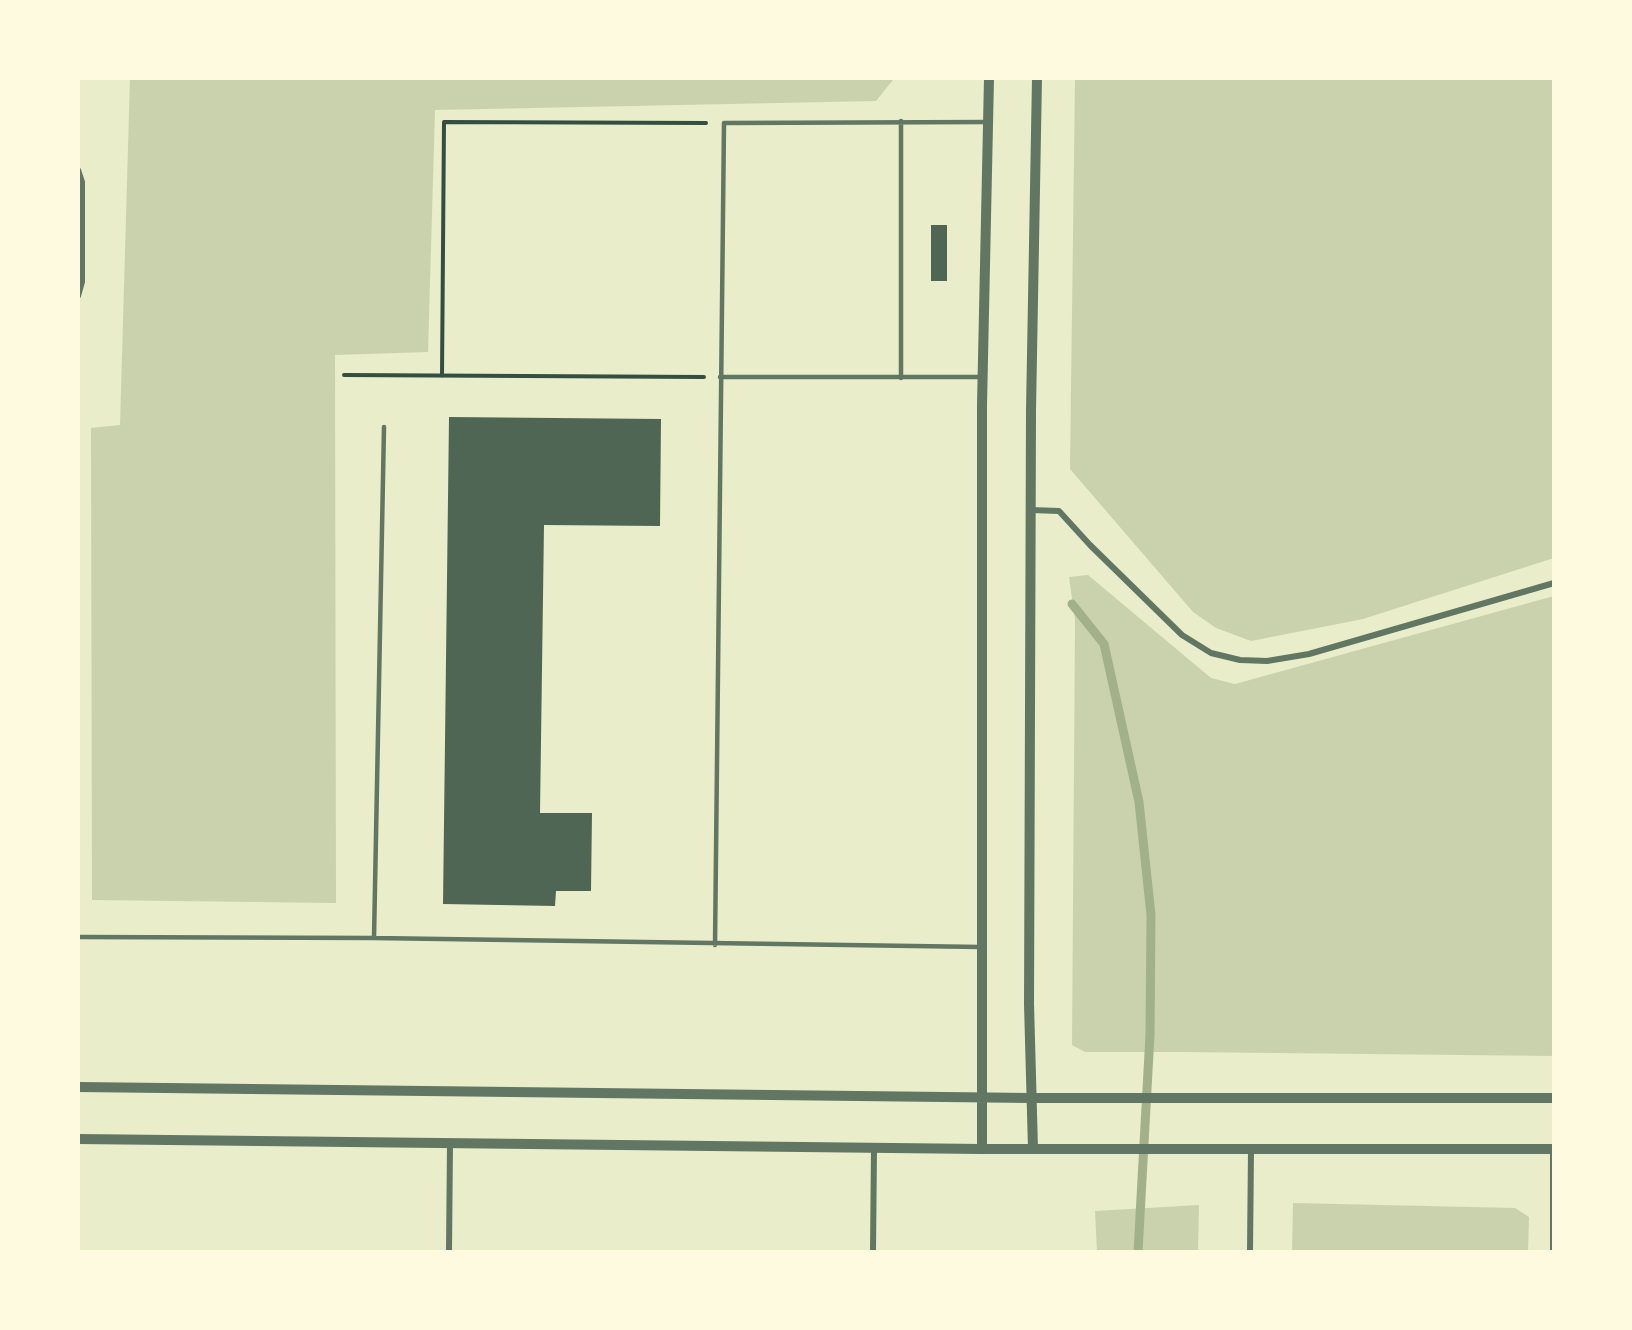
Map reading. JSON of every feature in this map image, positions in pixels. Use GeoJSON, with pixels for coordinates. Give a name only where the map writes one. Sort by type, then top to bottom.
{"type":"FeatureCollection","features":[{"type":"Feature","properties":{"kind":"street"},"geometry":{"type":"LineString","coordinates":[[982,1149],[984,947],[982,377],[989,78]]}},
{"type":"Feature","properties":{"kind":"street"},"geometry":{"type":"LineString","coordinates":[[1033,1149],[1029,1004],[1031,510],[1037,78]]}},
{"type":"Feature","properties":{"kind":"street"},"geometry":{"type":"LineString","coordinates":[[78,170],[82,182],[82,282],[78,296]]}},
{"type":"Feature","properties":{"kind":"street"},"geometry":{"type":"LineString","coordinates":[[1031,510],[1059,511],[1090,545],[1182,634],[1211,653],[1240,660],[1268,661],[1310,654],[1554,583]]}},
{"type":"Feature","properties":{"kind":"street"},"geometry":{"type":"LineString","coordinates":[[78,1087],[983,1098],[1554,1098]]}},
{"type":"Feature","properties":{"kind":"street"},"geometry":{"type":"LineString","coordinates":[[78,1139],[982,1149],[1554,1149],[1553,1252]]}},
{"type":"Feature","properties":{"kind":"street"},"geometry":{"type":"LineString","coordinates":[[449,1252],[450,1143]]}},
{"type":"Feature","properties":{"kind":"street"},"geometry":{"type":"LineString","coordinates":[[873,1252],[874,1148]]}},
{"type":"Feature","properties":{"kind":"street"},"geometry":{"type":"LineString","coordinates":[[1250,1252],[1251,1149]]}},
{"type":"Feature","properties":{"kind":"lane"},"geometry":{"type":"LineString","coordinates":[[901,121],[901,378]]}},
{"type":"Feature","properties":{"kind":"lane"},"geometry":{"type":"LineString","coordinates":[[715,945],[724,123],[989,122]]}},
{"type":"Feature","properties":{"kind":"lane"},"geometry":{"type":"LineString","coordinates":[[720,377],[982,377]]}},
{"type":"Feature","properties":{"kind":"lane"},"geometry":{"type":"LineString","coordinates":[[374,938],[384,427]]}},
{"type":"Feature","properties":{"kind":"lane"},"geometry":{"type":"LineString","coordinates":[[78,937],[374,938],[715,945],[984,947]]}},
{"type":"Feature","properties":{"kind":"path"},"geometry":{"type":"LineString","coordinates":[[442,376],[444,122],[724,123]]}},
{"type":"Feature","properties":{"kind":"path"},"geometry":{"type":"LineString","coordinates":[[344,375],[720,377]]}},
{"type":"Feature","properties":{"kind":"green space"},"geometry":{"type":"Polygon","coordinates":[[[130,78],[917,78],[893,80],[876,101],[435,110],[428,352],[335,355],[336,903],[92,900],[91,428],[120,425],[130,78]]]}},
{"type":"Feature","properties":{"kind":"green space"},"geometry":{"type":"Polygon","coordinates":[[[1075,78],[1554,78],[1554,558],[1363,619],[1251,641],[1216,628],[1193,612],[1070,469],[1075,78]]]}},
{"type":"Feature","properties":{"kind":"green space"},"geometry":{"type":"Polygon","coordinates":[[[1088,575],[1211,678],[1235,684],[1554,596],[1554,1056],[1085,1052],[1072,1045],[1075,620],[1069,577],[1088,575]]]}},
{"type":"Feature","properties":{"kind":"green space"},"geometry":{"type":"Polygon","coordinates":[[[1293,1203],[1515,1208],[1529,1217],[1528,1252],[1292,1252],[1293,1203]]]}},
{"type":"Feature","properties":{"kind":"green space"},"geometry":{"type":"Polygon","coordinates":[[[1199,1205],[1198,1252],[1097,1252],[1095,1211],[1199,1205]]]}},
{"type":"Feature","properties":{"kind":"building"},"geometry":{"type":"Polygon","coordinates":[[[931,225],[947,225],[947,281],[931,281],[931,225]]]}},
{"type":"Feature","properties":{"kind":"building"},"geometry":{"type":"Polygon","coordinates":[[[449,417],[661,419],[660,526],[544,525],[540,813],[592,813],[591,891],[556,891],[555,906],[443,904],[449,417]]]}},
{"type":"Feature","properties":{"kind":"waterway"},"geometry":{"type":"LineString","coordinates":[[1072,604],[1104,644],[1139,802],[1151,915],[1150,1035],[1138,1252]]}}]}
